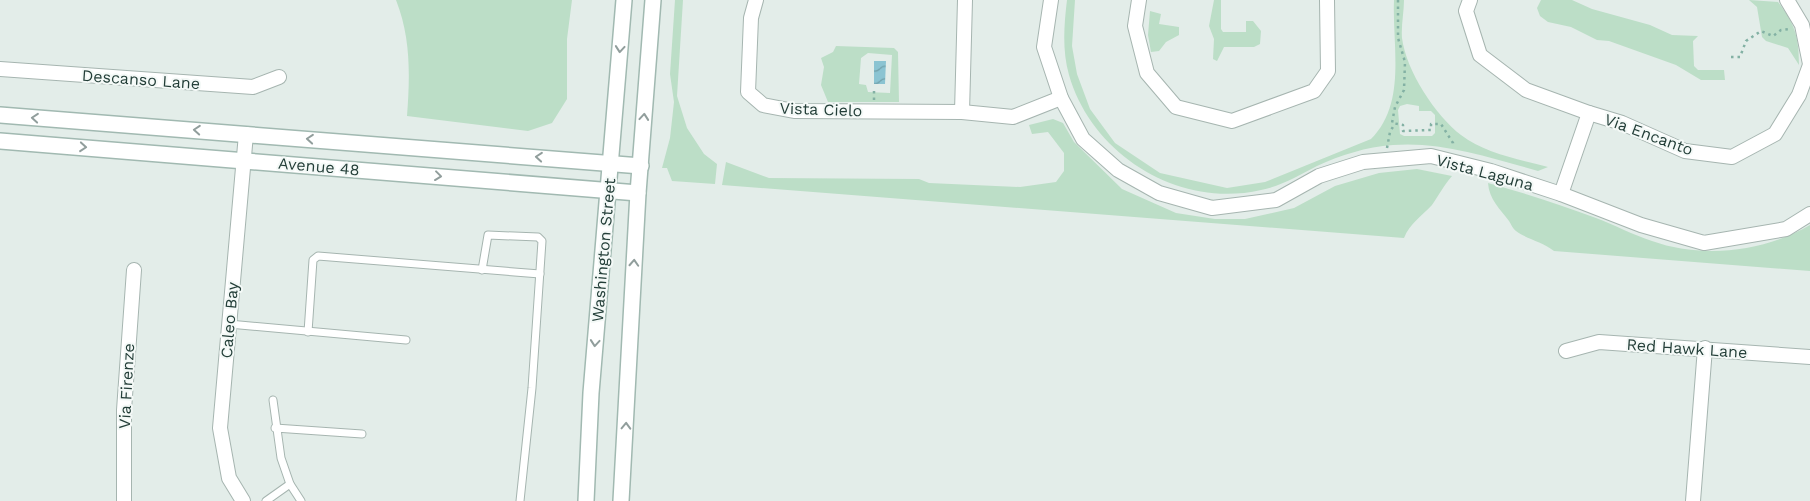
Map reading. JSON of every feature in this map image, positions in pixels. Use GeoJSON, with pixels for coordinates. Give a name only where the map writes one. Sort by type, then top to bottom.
{"type":"FeatureCollection","features":[{"type":"Feature","properties":{"kind":"main road","name":"Washington Street"},"geometry":{"type":"LineString","coordinates":[[586,501],[591,393],[624,0]]}},
{"type":"Feature","properties":{"kind":"main road","name":"Washington Street"},"geometry":{"type":"LineString","coordinates":[[621,501],[638,193],[653,0]]}},
{"type":"Feature","properties":{"kind":"main road","name":"Avenue 48"},"geometry":{"type":"LineString","coordinates":[[0,115],[640,166]]}},
{"type":"Feature","properties":{"kind":"main road","name":"Avenue 48"},"geometry":{"type":"LineString","coordinates":[[0,141],[638,193]]}},
{"type":"Feature","properties":{"kind":"street","name":"Vista Cielo"},"geometry":{"type":"LineString","coordinates":[[756,0],[751,18],[748,92],[763,105],[794,111],[962,112],[1013,117],[1061,98]]}},
{"type":"Feature","properties":{"kind":"street"},"geometry":{"type":"LineString","coordinates":[[962,112],[964,0]]}},
{"type":"Feature","properties":{"kind":"street","name":"Vista Laguna"},"geometry":{"type":"LineString","coordinates":[[1051,0],[1044,47],[1061,98],[1083,139],[1118,170],[1159,193],[1212,208],[1276,200],[1319,176],[1363,162],[1431,156],[1491,171],[1561,194],[1641,226],[1704,243],[1786,228],[1810,214]]}},
{"type":"Feature","properties":{"kind":"street"},"geometry":{"type":"LineString","coordinates":[[1139,0],[1135,26],[1147,73],[1176,107],[1232,121],[1314,91],[1328,72],[1327,0]]}},
{"type":"Feature","properties":{"kind":"street","name":"Via Encanto"},"geometry":{"type":"LineString","coordinates":[[1470,0],[1466,11],[1480,55],[1526,90],[1589,114],[1622,123],[1685,151],[1732,157],[1775,134],[1799,96],[1810,65],[1806,30],[1787,0]]}},
{"type":"Feature","properties":{"kind":"street","name":"Descanso Lane"},"geometry":{"type":"LineString","coordinates":[[0,69],[253,87],[279,77]]}},
{"type":"Feature","properties":{"kind":"street","name":"Via Encanto"},"geometry":{"type":"LineString","coordinates":[[1561,194],[1589,114]]}},
{"type":"Feature","properties":{"kind":"street","name":"Caleo Bay"},"geometry":{"type":"LineString","coordinates":[[242,501],[229,478],[220,428],[246,134]]}},
{"type":"Feature","properties":{"kind":"street","name":"Via Firenze"},"geometry":{"type":"LineString","coordinates":[[124,501],[124,410],[134,270]]}},
{"type":"Feature","properties":{"kind":"street","name":"Red Hawk Lane"},"geometry":{"type":"LineString","coordinates":[[1566,351],[1598,342],[1705,348],[1810,357]]}},
{"type":"Feature","properties":{"kind":"street"},"geometry":{"type":"LineString","coordinates":[[1692,501],[1705,348]]}},
{"type":"Feature","properties":{"kind":"lane"},"geometry":{"type":"LineString","coordinates":[[482,270],[488,235],[538,237],[542,241],[532,388],[520,501]]}},
{"type":"Feature","properties":{"kind":"lane"},"geometry":{"type":"LineString","coordinates":[[308,332],[313,260],[318,256],[540,274]]}},
{"type":"Feature","properties":{"kind":"lane"},"geometry":{"type":"LineString","coordinates":[[229,324],[406,340]]}},
{"type":"Feature","properties":{"kind":"lane"},"geometry":{"type":"LineString","coordinates":[[273,400],[280,458],[290,484],[301,501]]}},
{"type":"Feature","properties":{"kind":"lane"},"geometry":{"type":"LineString","coordinates":[[275,428],[362,434]]}},
{"type":"Feature","properties":{"kind":"lane"},"geometry":{"type":"LineString","coordinates":[[266,501],[290,484]]}},
{"type":"Feature","properties":{"kind":"path"},"geometry":{"type":"LineString","coordinates":[[1389,160],[1386,145],[1394,125],[1391,119],[1404,90],[1405,62],[1398,38],[1398,0]]}},
{"type":"Feature","properties":{"kind":"path"},"geometry":{"type":"LineString","coordinates":[[1731,57],[1740,57],[1746,41],[1761,31],[1773,36],[1780,30],[1806,30]]}},
{"type":"Feature","properties":{"kind":"path"},"geometry":{"type":"LineString","coordinates":[[1394,125],[1403,125],[1403,131],[1431,130],[1431,124],[1441,124],[1453,143],[1451,161]]}},
{"type":"Feature","properties":{"kind":"green space"},"geometry":{"type":"Polygon","coordinates":[[[396,0],[572,0],[567,39],[567,99],[552,123],[528,131],[407,116],[409,86],[407,43],[396,0]]]}},
{"type":"Feature","properties":{"kind":"green space"},"geometry":{"type":"Polygon","coordinates":[[[675,0],[683,0],[677,96],[687,128],[704,154],[717,164],[715,184],[672,181],[667,168],[662,168],[670,138],[674,102],[670,74],[675,0]]]}},
{"type":"Feature","properties":{"kind":"green space"},"geometry":{"type":"Polygon","coordinates":[[[1067,0],[1075,0],[1072,46],[1077,74],[1090,109],[1115,143],[1160,173],[1227,188],[1265,182],[1371,139],[1382,125],[1390,109],[1394,91],[1394,0],[1404,0],[1402,38],[1409,64],[1432,105],[1451,127],[1480,147],[1548,167],[1538,171],[1448,148],[1411,144],[1373,148],[1344,155],[1283,183],[1261,190],[1230,194],[1200,191],[1170,183],[1143,170],[1118,152],[1097,129],[1080,104],[1069,75],[1065,57],[1067,0]],[[1407,104],[1400,106],[1398,110],[1400,134],[1404,136],[1432,136],[1435,133],[1435,115],[1431,111],[1419,111],[1419,106],[1407,104]]]}},
{"type":"Feature","properties":{"kind":"green space"},"geometry":{"type":"Polygon","coordinates":[[[1214,0],[1221,0],[1221,29],[1223,32],[1246,32],[1246,21],[1253,21],[1261,31],[1260,44],[1254,47],[1224,47],[1217,61],[1213,59],[1214,39],[1209,26],[1214,0]]]}},
{"type":"Feature","properties":{"kind":"green space"},"geometry":{"type":"Polygon","coordinates":[[[1541,0],[1572,0],[1592,9],[1650,25],[1672,35],[1698,36],[1693,41],[1694,66],[1698,70],[1724,70],[1725,80],[1701,80],[1676,65],[1609,41],[1597,40],[1571,27],[1548,22],[1540,16],[1537,8],[1541,0]]]}},
{"type":"Feature","properties":{"kind":"green space"},"geometry":{"type":"Polygon","coordinates":[[[1749,0],[1778,2],[1795,31],[1799,65],[1788,48],[1766,41],[1762,37],[1757,7],[1749,0]]]}},
{"type":"Feature","properties":{"kind":"green space"},"geometry":{"type":"Polygon","coordinates":[[[1150,11],[1161,14],[1159,24],[1179,27],[1179,35],[1166,42],[1159,51],[1151,52],[1148,35],[1150,11]]]}},
{"type":"Feature","properties":{"kind":"green space"},"geometry":{"type":"Polygon","coordinates":[[[836,46],[894,48],[898,52],[899,102],[828,102],[821,85],[824,67],[821,58],[833,52],[836,46]],[[868,53],[861,58],[859,84],[866,85],[868,92],[890,93],[892,55],[868,53]]]}},
{"type":"Feature","properties":{"kind":"green space"},"geometry":{"type":"Polygon","coordinates":[[[1053,119],[1063,123],[1074,142],[1122,189],[1176,213],[1215,219],[1245,219],[1294,208],[1335,186],[1379,173],[1417,169],[1452,176],[1432,205],[1413,224],[1404,238],[722,185],[726,162],[769,178],[919,179],[929,183],[1020,187],[1056,182],[1064,171],[1064,153],[1048,132],[1032,134],[1029,125],[1053,119]]]}},
{"type":"Feature","properties":{"kind":"green space"},"geometry":{"type":"Polygon","coordinates":[[[1488,183],[1583,213],[1652,241],[1671,247],[1691,250],[1712,251],[1753,247],[1792,234],[1810,225],[1810,271],[1554,251],[1515,230],[1493,199],[1488,183]]]}},
{"type":"Feature","properties":{"kind":"water"},"geometry":{"type":"Polygon","coordinates":[[[874,61],[886,61],[885,84],[874,84],[874,61]]]}}]}
